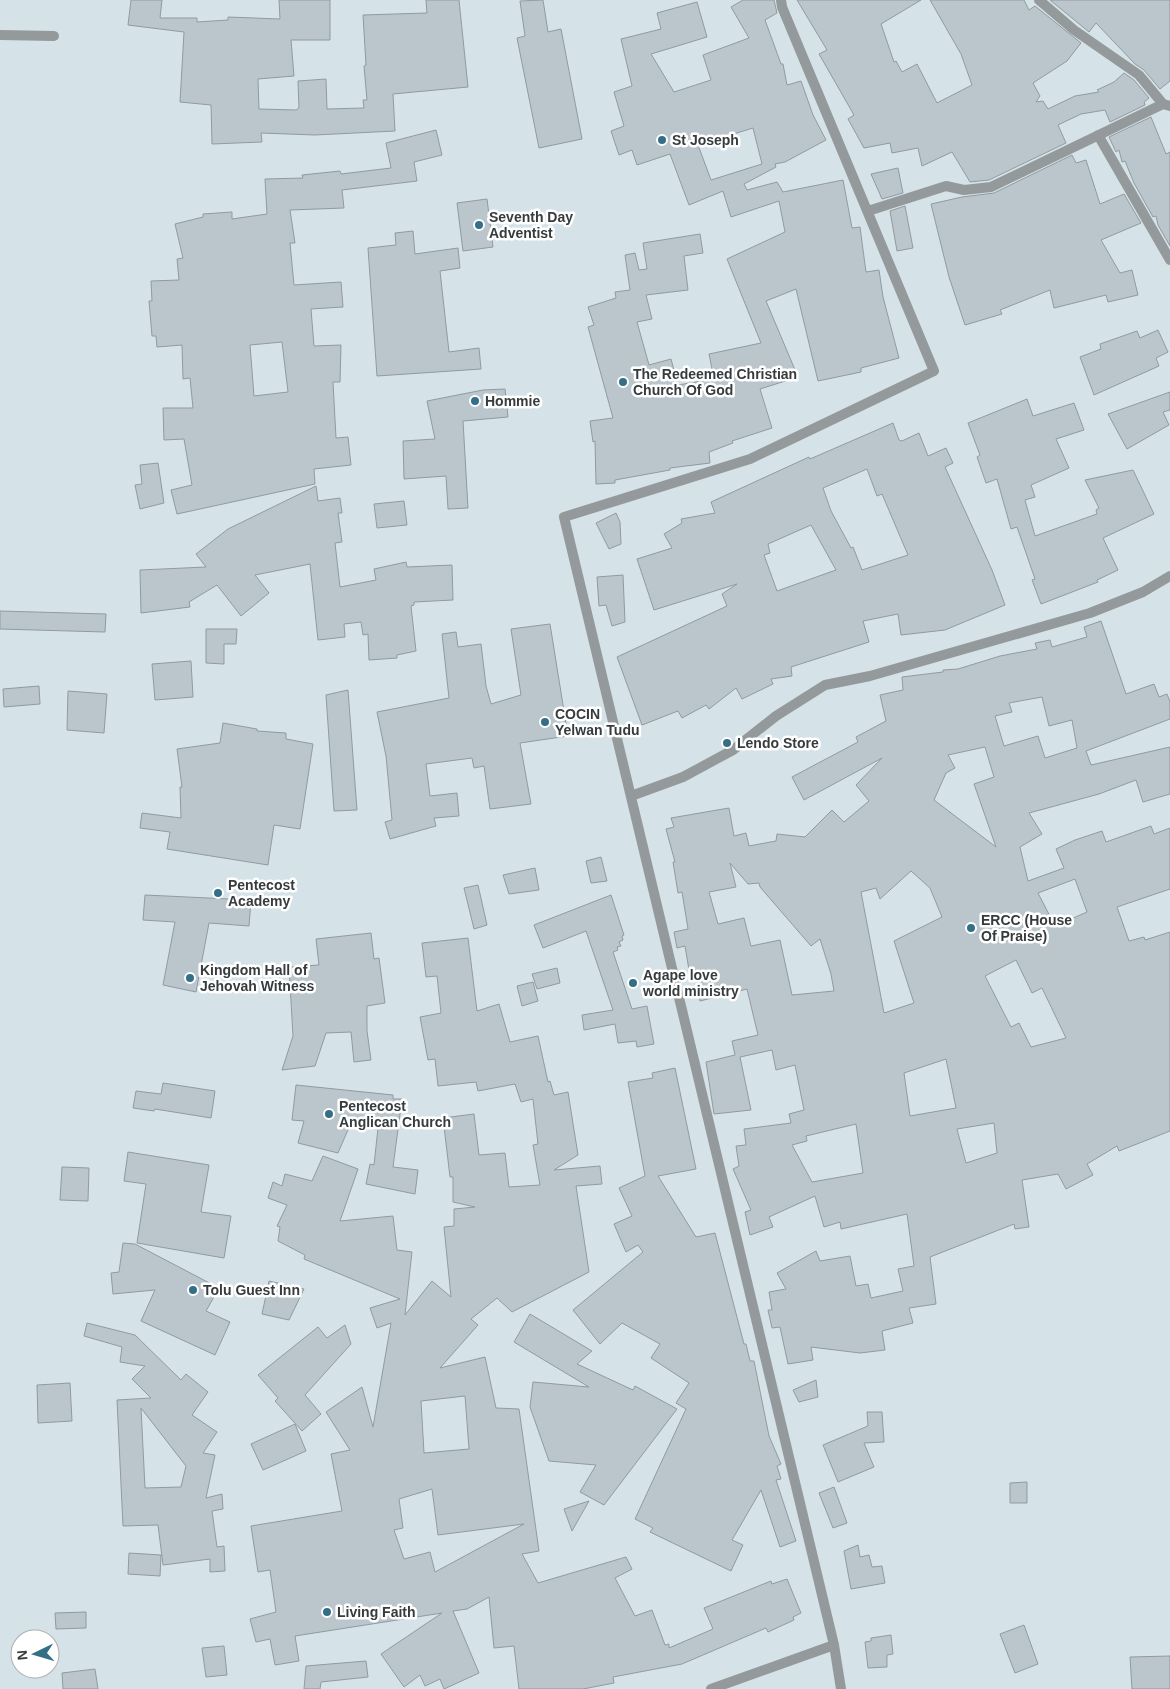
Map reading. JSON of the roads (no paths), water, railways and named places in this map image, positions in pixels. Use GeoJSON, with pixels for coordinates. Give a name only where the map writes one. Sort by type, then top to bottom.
{"type":"FeatureCollection","features":[{"type":"Feature","properties":{"kind":"street"},"geometry":{"type":"LineString","coordinates":[[781,0],[782,7],[934,371],[750,459],[564,517],[834,1645],[842,1689]]}},
{"type":"Feature","properties":{"kind":"street"},"geometry":{"type":"LineString","coordinates":[[868,211],[946,186],[964,190],[991,187],[1166,105],[1139,75],[1074,30],[1038,0]]}},
{"type":"Feature","properties":{"kind":"street"},"geometry":{"type":"LineString","coordinates":[[0,35],[54,36]]}},
{"type":"Feature","properties":{"kind":"street"},"geometry":{"type":"LineString","coordinates":[[1098,136],[1170,260]]}},
{"type":"Feature","properties":{"kind":"street"},"geometry":{"type":"LineString","coordinates":[[631,796],[683,777],[733,750],[776,716],[825,685],[870,676],[1090,613],[1143,592],[1170,576]]}},
{"type":"Feature","properties":{"kind":"street"},"geometry":{"type":"LineString","coordinates":[[711,1689],[834,1645]]}},
{"type":"Feature","properties":{"kind":"place","name":"St Joseph"},"geometry":{"type":"Point","coordinates":[662,140]}},
{"type":"Feature","properties":{"kind":"place","name":"Seventh Day Adventist"},"geometry":{"type":"Point","coordinates":[479,225]}},
{"type":"Feature","properties":{"kind":"place","name":"The Redeemed Christian Church Of God"},"geometry":{"type":"Point","coordinates":[623,382]}},
{"type":"Feature","properties":{"kind":"place","name":"Hommie"},"geometry":{"type":"Point","coordinates":[475,401]}},
{"type":"Feature","properties":{"kind":"place","name":"COCIN Yelwan Tudu"},"geometry":{"type":"Point","coordinates":[545,722]}},
{"type":"Feature","properties":{"kind":"place","name":"Lendo Store"},"geometry":{"type":"Point","coordinates":[727,743]}},
{"type":"Feature","properties":{"kind":"place","name":"Pentecost Academy"},"geometry":{"type":"Point","coordinates":[218,893]}},
{"type":"Feature","properties":{"kind":"place","name":"ERCC (House Of Praise)"},"geometry":{"type":"Point","coordinates":[971,928]}},
{"type":"Feature","properties":{"kind":"place","name":"Kingdom Hall of Jehovah Witness"},"geometry":{"type":"Point","coordinates":[190,978]}},
{"type":"Feature","properties":{"kind":"place","name":"Agape love world ministry"},"geometry":{"type":"Point","coordinates":[633,983]}},
{"type":"Feature","properties":{"kind":"place","name":"Pentecost Anglican Church"},"geometry":{"type":"Point","coordinates":[329,1114]}},
{"type":"Feature","properties":{"kind":"place","name":"Tolu Guest Inn"},"geometry":{"type":"Point","coordinates":[193,1290]}},
{"type":"Feature","properties":{"kind":"place","name":"Living Faith"},"geometry":{"type":"Point","coordinates":[327,1612]}}]}
